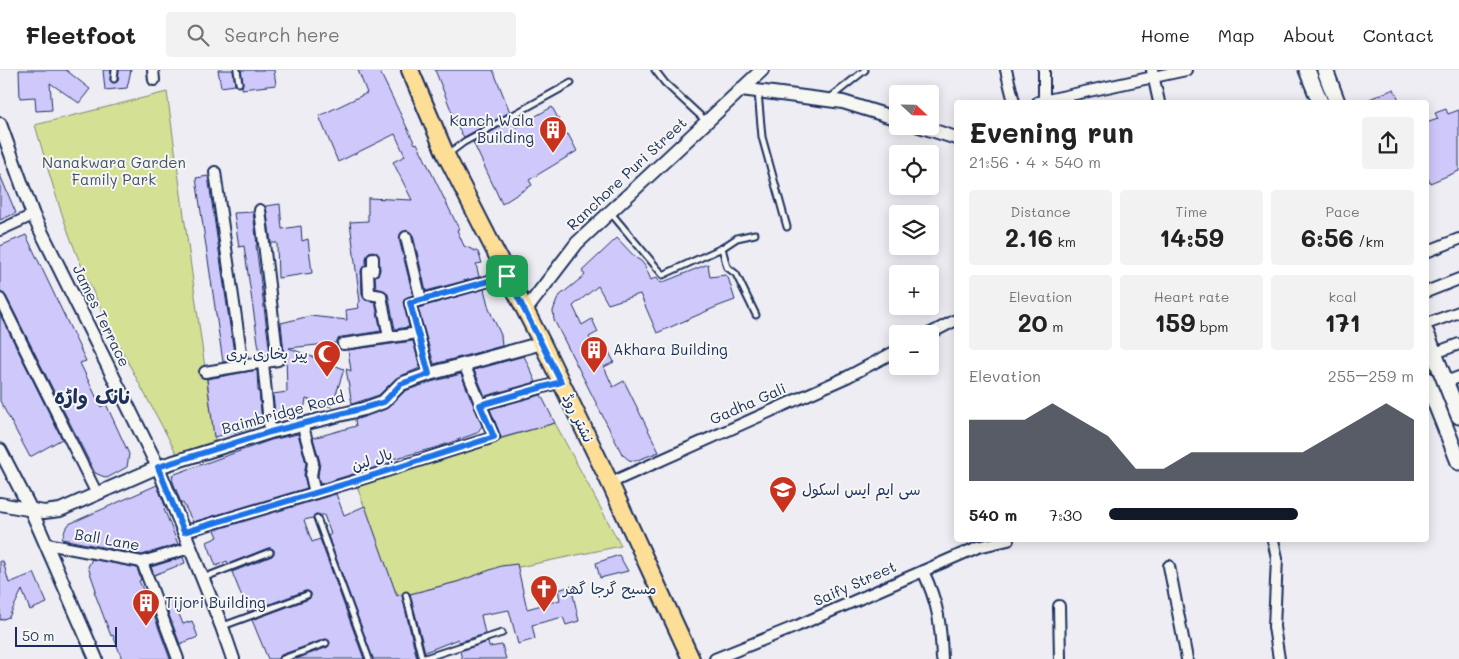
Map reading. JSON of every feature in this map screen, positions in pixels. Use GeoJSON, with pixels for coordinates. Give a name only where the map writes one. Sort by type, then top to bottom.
{"type":"FeatureCollection","features":[{"type":"Feature","properties":{"kind":"main road","name":"نشتر روڈ"},"geometry":{"type":"LineString","coordinates":[[410,70],[446,155],[561,382],[691,659]]}},
{"type":"Feature","properties":{"kind":"main road"},"geometry":{"type":"LineString","coordinates":[[1308,70],[1319,100]]}},
{"type":"Feature","properties":{"kind":"main road"},"geometry":{"type":"LineString","coordinates":[[1325,70],[1336,100]]}},
{"type":"Feature","properties":{"kind":"main road"},"geometry":{"type":"LineString","coordinates":[[1429,340],[1452,380],[1459,414]]}},
{"type":"Feature","properties":{"kind":"main road"},"geometry":{"type":"LineString","coordinates":[[1429,387],[1459,462]]}},
{"type":"Feature","properties":{"kind":"street","name":"Ranchore Puri Street"},"geometry":{"type":"LineString","coordinates":[[525,310],[576,243],[762,70]]}},
{"type":"Feature","properties":{"kind":"street"},"geometry":{"type":"LineString","coordinates":[[1006,70],[1014,100]]}},
{"type":"Feature","properties":{"kind":"street"},"geometry":{"type":"LineString","coordinates":[[1041,100],[1044,70]]}},
{"type":"Feature","properties":{"kind":"street"},"geometry":{"type":"LineString","coordinates":[[1049,100],[1152,74],[1186,70]]}},
{"type":"Feature","properties":{"kind":"street"},"geometry":{"type":"LineString","coordinates":[[1152,74],[1158,100]]}},
{"type":"Feature","properties":{"kind":"street"},"geometry":{"type":"LineString","coordinates":[[740,89],[843,102],[889,117]]}},
{"type":"Feature","properties":{"kind":"street","name":"James Terrace"},"geometry":{"type":"LineString","coordinates":[[0,124],[33,215],[158,467],[233,659]]}},
{"type":"Feature","properties":{"kind":"street"},"geometry":{"type":"LineString","coordinates":[[939,132],[954,137]]}},
{"type":"Feature","properties":{"kind":"street"},"geometry":{"type":"LineString","coordinates":[[215,172],[243,366]]}},
{"type":"Feature","properties":{"kind":"street"},"geometry":{"type":"LineString","coordinates":[[205,372],[278,360],[260,210]]}},
{"type":"Feature","properties":{"kind":"street"},"geometry":{"type":"LineString","coordinates":[[0,230],[33,215]]}},
{"type":"Feature","properties":{"kind":"street"},"geometry":{"type":"LineString","coordinates":[[406,237],[421,300]]}},
{"type":"Feature","properties":{"kind":"street"},"geometry":{"type":"LineString","coordinates":[[1429,251],[1459,238]]}},
{"type":"Feature","properties":{"kind":"street"},"geometry":{"type":"LineString","coordinates":[[373,258],[373,270],[368,271],[370,294],[381,296],[389,337]]}},
{"type":"Feature","properties":{"kind":"street"},"geometry":{"type":"LineString","coordinates":[[429,374],[410,303],[507,276]]}},
{"type":"Feature","properties":{"kind":"street"},"geometry":{"type":"LineString","coordinates":[[1429,291],[1459,279]]}},
{"type":"Feature","properties":{"kind":"street"},"geometry":{"type":"LineString","coordinates":[[0,299],[97,494]]}},
{"type":"Feature","properties":{"kind":"street"},"geometry":{"type":"LineString","coordinates":[[1429,323],[1459,312]]}},
{"type":"Feature","properties":{"kind":"street"},"geometry":{"type":"LineString","coordinates":[[939,329],[954,321]]}},
{"type":"Feature","properties":{"kind":"street"},"geometry":{"type":"LineString","coordinates":[[343,344],[418,332]]}},
{"type":"Feature","properties":{"kind":"street","name":"Baimbridge Road"},"geometry":{"type":"LineString","coordinates":[[0,504],[44,512],[60,510],[158,467],[270,432],[384,402],[401,384],[429,374],[542,343]]}},
{"type":"Feature","properties":{"kind":"street"},"geometry":{"type":"LineString","coordinates":[[1435,353],[1459,344]]}},
{"type":"Feature","properties":{"kind":"street","name":"Gadha Gali"},"geometry":{"type":"LineString","coordinates":[[610,483],[848,377],[889,355]]}},
{"type":"Feature","properties":{"kind":"street"},"geometry":{"type":"LineString","coordinates":[[263,363],[270,432]]}},
{"type":"Feature","properties":{"kind":"street","name":"بال لین"},"geometry":{"type":"LineString","coordinates":[[184,532],[494,437],[464,364]]}},
{"type":"Feature","properties":{"kind":"street"},"geometry":{"type":"LineString","coordinates":[[480,405],[561,382]]}},
{"type":"Feature","properties":{"kind":"street"},"geometry":{"type":"LineString","coordinates":[[302,423],[313,463],[311,476],[315,493]]}},
{"type":"Feature","properties":{"kind":"street"},"geometry":{"type":"LineString","coordinates":[[0,450],[47,544],[96,659]]}},
{"type":"Feature","properties":{"kind":"street","name":"Saify Street"},"geometry":{"type":"LineString","coordinates":[[715,659],[797,626],[978,547],[999,542]]}},
{"type":"Feature","properties":{"kind":"street"},"geometry":{"type":"LineString","coordinates":[[1273,542],[1277,558],[1274,627],[1279,659]]}},
{"type":"Feature","properties":{"kind":"street","name":"Ball Lane"},"geometry":{"type":"LineString","coordinates":[[47,544],[142,562],[190,548]]}},
{"type":"Feature","properties":{"kind":"street"},"geometry":{"type":"LineString","coordinates":[[142,562],[178,659]]}},
{"type":"Feature","properties":{"kind":"street"},"geometry":{"type":"LineString","coordinates":[[1169,566],[1187,659]]}},
{"type":"Feature","properties":{"kind":"street"},"geometry":{"type":"LineString","coordinates":[[923,571],[937,606],[941,628],[942,659]]}},
{"type":"Feature","properties":{"kind":"street"},"geometry":{"type":"LineString","coordinates":[[1059,606],[1060,659]]}},
{"type":"Feature","properties":{"kind":"lane"},"geometry":{"type":"LineString","coordinates":[[114,79],[115,70]]}},
{"type":"Feature","properties":{"kind":"lane"},"geometry":{"type":"LineString","coordinates":[[237,70],[239,83]]}},
{"type":"Feature","properties":{"kind":"lane"},"geometry":{"type":"LineString","coordinates":[[655,70],[665,83],[706,121]]}},
{"type":"Feature","properties":{"kind":"lane"},"geometry":{"type":"LineString","coordinates":[[828,100],[865,70]]}},
{"type":"Feature","properties":{"kind":"lane"},"geometry":{"type":"LineString","coordinates":[[446,155],[464,142],[571,83]]}},
{"type":"Feature","properties":{"kind":"lane"},"geometry":{"type":"LineString","coordinates":[[758,91],[762,137],[786,227]]}},
{"type":"Feature","properties":{"kind":"lane"},"geometry":{"type":"LineString","coordinates":[[610,212],[663,276],[722,248],[737,238],[755,234]]}},
{"type":"Feature","properties":{"kind":"lane"},"geometry":{"type":"LineString","coordinates":[[722,248],[727,267],[736,274],[756,315]]}},
{"type":"Feature","properties":{"kind":"lane"},"geometry":{"type":"LineString","coordinates":[[317,518],[369,659]]}},
{"type":"Feature","properties":{"kind":"lane"},"geometry":{"type":"LineString","coordinates":[[202,578],[270,552]]}},
{"type":"Feature","properties":{"kind":"lane"},"geometry":{"type":"LineString","coordinates":[[222,627],[307,595]]}},
{"type":"Feature","properties":{"kind":"lane"},"geometry":{"type":"LineString","coordinates":[[406,595],[422,659],[502,634]]}},
{"type":"Feature","properties":{"kind":"lane"},"geometry":{"type":"LineString","coordinates":[[283,659],[326,643]]}},
{"type":"Feature","properties":{"kind":"green space","name":"Nanakwara Garden Family Park"},"geometry":{"type":"Polygon","coordinates":[[[167,92],[216,448],[180,460],[126,359],[88,281],[54,191],[35,125],[167,92]]]}},
{"type":"Feature","properties":{"kind":"green space"},"geometry":{"type":"Polygon","coordinates":[[[555,423],[621,546],[495,572],[406,595],[399,595],[394,588],[355,481],[555,423]]]}},
{"type":"Feature","properties":{"kind":"building"},"geometry":{"type":"Polygon","coordinates":[[[19,70],[66,70],[90,89],[79,103],[50,83],[52,110],[36,111],[35,97],[20,98],[19,70]]]}},
{"type":"Feature","properties":{"kind":"building"},"geometry":{"type":"Polygon","coordinates":[[[103,70],[111,70],[110,80],[114,83],[118,81],[119,70],[131,70],[127,88],[105,90],[103,70]]]}},
{"type":"Feature","properties":{"kind":"building"},"geometry":{"type":"Polygon","coordinates":[[[218,70],[233,70],[235,85],[221,87],[218,70]]]}},
{"type":"Feature","properties":{"kind":"building"},"geometry":{"type":"Polygon","coordinates":[[[241,70],[274,70],[276,85],[242,89],[241,70]]]}},
{"type":"Feature","properties":{"kind":"building"},"geometry":{"type":"Polygon","coordinates":[[[358,70],[379,70],[459,229],[457,230],[464,246],[478,252],[482,263],[476,264],[479,277],[426,291],[413,235],[408,231],[402,232],[399,239],[413,295],[405,298],[403,302],[409,327],[395,329],[388,294],[376,288],[375,276],[380,270],[379,255],[373,251],[369,252],[366,264],[361,271],[362,294],[365,300],[375,302],[381,331],[342,337],[336,343],[289,348],[344,369],[332,407],[306,399],[304,410],[282,410],[283,413],[275,415],[273,394],[287,392],[286,353],[284,353],[281,323],[310,316],[347,320],[346,310],[359,308],[358,303],[360,302],[350,222],[368,221],[368,198],[412,200],[393,162],[405,156],[395,134],[338,162],[319,116],[367,93],[358,70]]]}},
{"type":"Feature","properties":{"kind":"building"},"geometry":{"type":"Polygon","coordinates":[[[435,70],[493,70],[510,112],[464,137],[459,130],[435,70]]]}},
{"type":"Feature","properties":{"kind":"building"},"geometry":{"type":"Polygon","coordinates":[[[1394,89],[1399,100],[1367,100],[1394,89]]]}},
{"type":"Feature","properties":{"kind":"building","name":"Kanch Wala Building"},"geometry":{"type":"Polygon","coordinates":[[[552,107],[577,151],[529,180],[532,185],[502,204],[473,142],[513,120],[516,127],[552,107]]]}},
{"type":"Feature","properties":{"kind":"building"},"geometry":{"type":"Polygon","coordinates":[[[1446,109],[1448,114],[1459,110],[1459,171],[1430,183],[1429,122],[1438,119],[1435,113],[1446,109]]]}},
{"type":"Feature","properties":{"kind":"building"},"geometry":{"type":"Polygon","coordinates":[[[0,175],[16,213],[0,220],[0,175]]]}},
{"type":"Feature","properties":{"kind":"building"},"geometry":{"type":"Polygon","coordinates":[[[208,176],[235,360],[223,362],[196,178],[208,176]]]}},
{"type":"Feature","properties":{"kind":"building"},"geometry":{"type":"Polygon","coordinates":[[[280,204],[282,229],[301,226],[302,241],[308,239],[312,273],[278,278],[277,243],[271,243],[266,206],[280,204]]]}},
{"type":"Feature","properties":{"kind":"building"},"geometry":{"type":"Polygon","coordinates":[[[253,212],[270,354],[260,356],[244,246],[239,247],[234,213],[253,212]]]}},
{"type":"Feature","properties":{"kind":"building"},"geometry":{"type":"Polygon","coordinates":[[[26,235],[86,361],[80,363],[101,407],[106,404],[129,454],[127,467],[107,478],[95,473],[6,296],[0,292],[0,246],[26,235]]]}},
{"type":"Feature","properties":{"kind":"building"},"geometry":{"type":"Polygon","coordinates":[[[617,238],[641,261],[651,280],[657,277],[661,283],[708,264],[710,277],[725,275],[728,277],[735,300],[657,333],[640,294],[608,304],[598,286],[573,306],[582,325],[592,319],[598,332],[589,337],[598,356],[608,350],[614,362],[604,367],[613,387],[624,381],[659,452],[635,461],[629,460],[622,454],[554,320],[553,311],[558,297],[585,275],[582,271],[617,238]]]}},
{"type":"Feature","properties":{"kind":"building"},"geometry":{"type":"Polygon","coordinates":[[[484,289],[489,309],[501,335],[502,346],[434,364],[418,308],[484,289]]]}},
{"type":"Feature","properties":{"kind":"building"},"geometry":{"type":"Polygon","coordinates":[[[0,314],[62,439],[30,457],[0,401],[0,314]]]}},
{"type":"Feature","properties":{"kind":"building"},"geometry":{"type":"Polygon","coordinates":[[[413,341],[420,368],[398,377],[379,395],[352,404],[346,369],[351,371],[348,350],[413,341]]]}},
{"type":"Feature","properties":{"kind":"building"},"geometry":{"type":"Polygon","coordinates":[[[524,356],[536,382],[485,396],[474,370],[524,356]]]}},
{"type":"Feature","properties":{"kind":"building"},"geometry":{"type":"Polygon","coordinates":[[[257,370],[262,421],[250,422],[251,428],[214,437],[207,379],[257,370]]]}},
{"type":"Feature","properties":{"kind":"building"},"geometry":{"type":"Polygon","coordinates":[[[461,374],[482,426],[477,433],[438,447],[389,460],[390,463],[320,484],[318,476],[320,462],[313,438],[356,426],[355,420],[386,409],[405,391],[461,374]]]}},
{"type":"Feature","properties":{"kind":"building"},"geometry":{"type":"Polygon","coordinates":[[[541,395],[555,423],[501,438],[490,409],[541,395]]]}},
{"type":"Feature","properties":{"kind":"building"},"geometry":{"type":"Polygon","coordinates":[[[298,434],[306,463],[304,475],[307,488],[193,522],[183,503],[181,503],[172,475],[271,440],[298,434]]]}},
{"type":"Feature","properties":{"kind":"building"},"geometry":{"type":"Polygon","coordinates":[[[157,485],[178,544],[142,555],[62,539],[69,524],[157,485]]]}},
{"type":"Feature","properties":{"kind":"building"},"geometry":{"type":"Polygon","coordinates":[[[336,494],[344,515],[365,506],[397,596],[401,594],[402,596],[417,659],[373,659],[328,536],[331,534],[324,515],[316,514],[313,518],[304,520],[312,542],[320,539],[364,659],[296,659],[328,647],[330,642],[326,639],[281,655],[279,659],[268,659],[252,620],[309,599],[311,593],[305,591],[248,612],[232,572],[272,556],[274,550],[268,548],[228,564],[227,561],[216,566],[207,542],[218,537],[215,530],[336,494]]]}},
{"type":"Feature","properties":{"kind":"building"},"geometry":{"type":"Polygon","coordinates":[[[619,555],[628,571],[600,578],[596,563],[619,555]]]}},
{"type":"Feature","properties":{"kind":"building"},"geometry":{"type":"Polygon","coordinates":[[[183,557],[185,563],[154,575],[151,567],[183,557]]]}},
{"type":"Feature","properties":{"kind":"building"},"geometry":{"type":"Polygon","coordinates":[[[92,559],[137,568],[141,580],[139,581],[151,607],[170,659],[122,659],[94,591],[96,590],[88,567],[92,559]]]}},
{"type":"Feature","properties":{"kind":"building"},"geometry":{"type":"Polygon","coordinates":[[[0,561],[3,561],[9,583],[34,573],[47,603],[30,610],[22,590],[9,617],[0,620],[0,561]]]}},
{"type":"Feature","properties":{"kind":"building"},"geometry":{"type":"Polygon","coordinates":[[[517,564],[527,609],[560,600],[558,590],[571,586],[579,621],[566,625],[563,617],[532,625],[535,639],[518,644],[509,610],[481,615],[485,634],[459,642],[458,639],[425,652],[410,594],[457,582],[501,566],[517,564]]]}},
{"type":"Feature","properties":{"kind":"building"},"geometry":{"type":"Polygon","coordinates":[[[173,599],[183,624],[192,621],[198,637],[180,644],[164,602],[173,599]]]}},
{"type":"Feature","properties":{"kind":"building"},"geometry":{"type":"Polygon","coordinates":[[[488,642],[489,647],[502,645],[506,659],[462,659],[460,651],[488,642]]]}},
{"type":"Feature","properties":{"kind":"place","name":"Kanch Wala Building"},"geometry":{"type":"Point","coordinates":[553,154]}},
{"type":"Feature","properties":{"kind":"place","name":"Akhara Building"},"geometry":{"type":"Point","coordinates":[594,374]}},
{"type":"Feature","properties":{"kind":"place","name":"پیر بخاری ہری"},"geometry":{"type":"Point","coordinates":[327,378]}},
{"type":"Feature","properties":{"kind":"place","name":"سی ایم ایس اسکول"},"geometry":{"type":"Point","coordinates":[783,514]}},
{"type":"Feature","properties":{"kind":"place","name":"مسیح گرجا گھر"},"geometry":{"type":"Point","coordinates":[544,613]}},
{"type":"Feature","properties":{"kind":"place","name":"Tijori Building"},"geometry":{"type":"Point","coordinates":[146,627]}},
{"type":"Feature","properties":{"kind":"district","name":"نانک واڑہ"},"geometry":{"type":"Point","coordinates":[93,397]}},
{"type":"Feature","properties":{"kind":"route"},"geometry":{"type":"LineString","coordinates":[[507,276],[561,382],[480,405],[494,437],[184,532],[158,467],[270,432],[384,402],[401,384],[429,374],[410,303],[507,276]]}}]}
